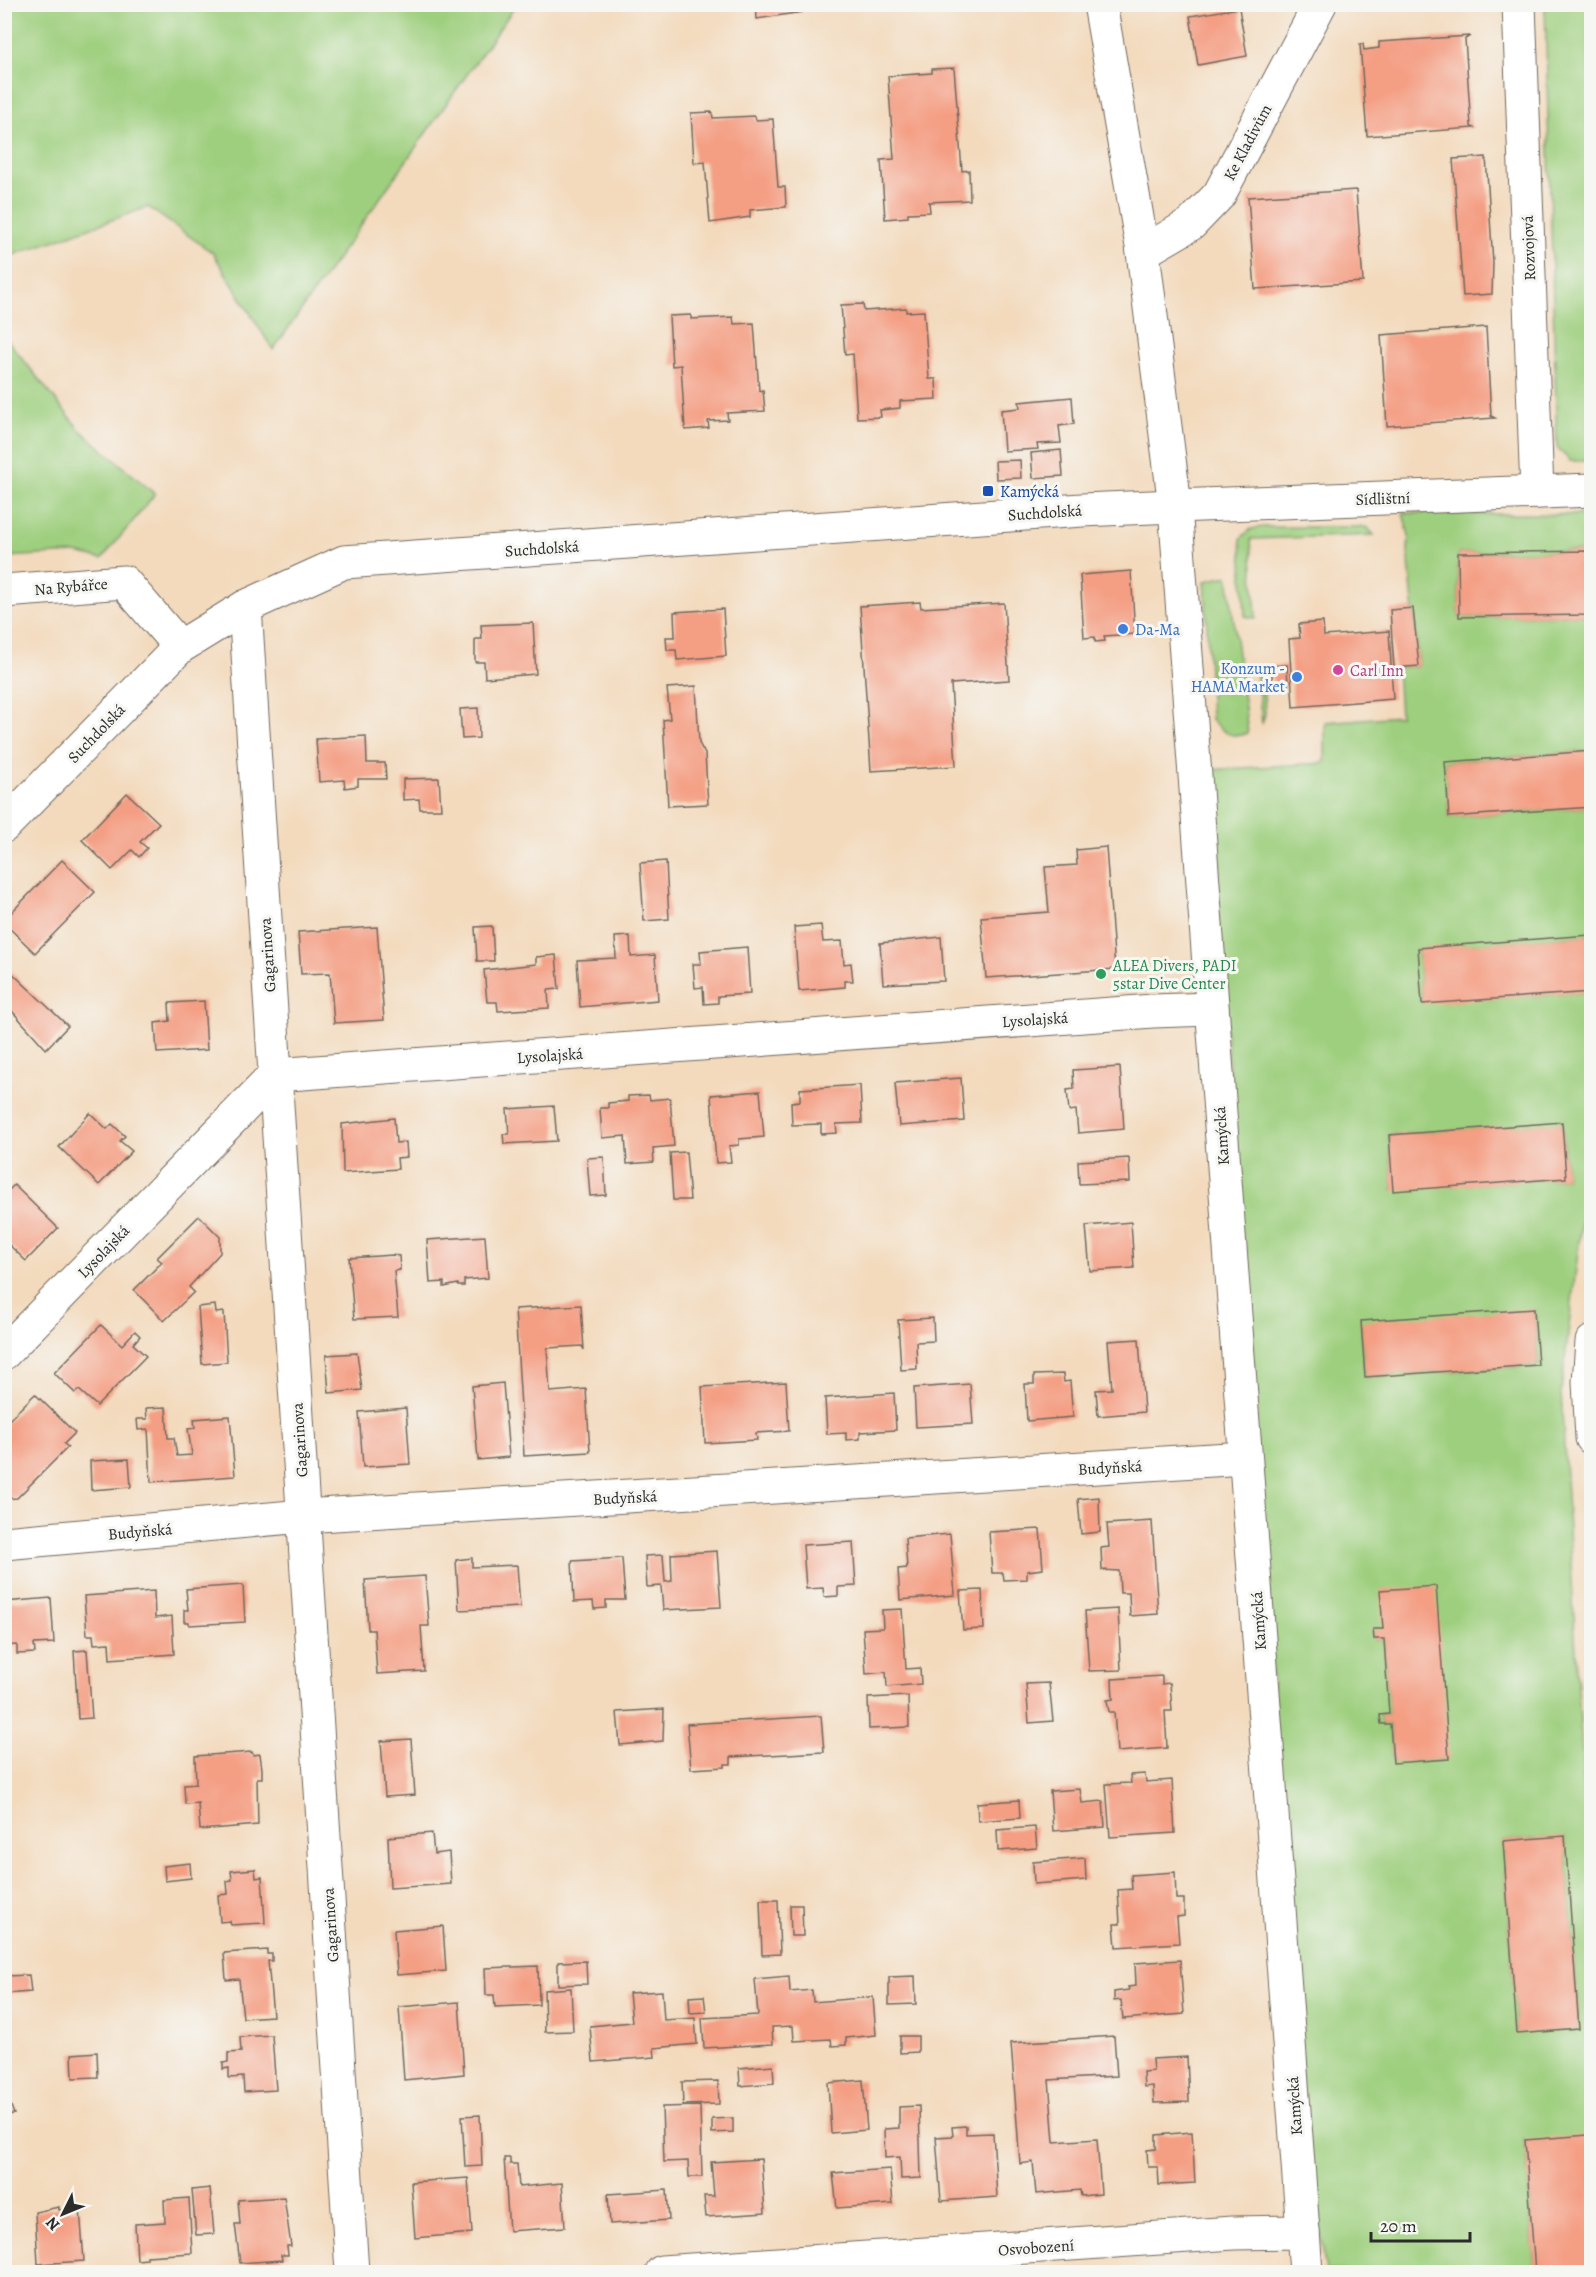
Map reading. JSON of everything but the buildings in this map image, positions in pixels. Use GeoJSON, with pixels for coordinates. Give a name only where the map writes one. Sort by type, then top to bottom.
{"type":"FeatureCollection","features":[{"type":"Feature","properties":{"kind":"street","name":"Kamýcká"},"geometry":{"type":"LineString","coordinates":[[1100,4],[1143,252],[1175,506],[1306,2272]]}},
{"type":"Feature","properties":{"kind":"street","name":"Ke Kladivům"},"geometry":{"type":"LineString","coordinates":[[1143,252],[1191,224],[1219,195],[1320,4]]}},
{"type":"Feature","properties":{"kind":"street","name":"Rozvojová"},"geometry":{"type":"LineString","coordinates":[[1519,4],[1537,492]]}},
{"type":"Feature","properties":{"kind":"street","name":"Sídlištní"},"geometry":{"type":"LineString","coordinates":[[1175,506],[1592,490]]}},
{"type":"Feature","properties":{"kind":"street","name":"Suchdolská"},"geometry":{"type":"LineString","coordinates":[[4,826],[180,647],[245,607],[344,562],[1070,510],[1175,506]]}},
{"type":"Feature","properties":{"kind":"street","name":"Na Rybářce"},"geometry":{"type":"LineString","coordinates":[[4,591],[124,582],[180,647]]}},
{"type":"Feature","properties":{"kind":"street","name":"Gagarinova"},"geometry":{"type":"LineString","coordinates":[[245,607],[352,2272]]}},
{"type":"Feature","properties":{"kind":"street","name":"Lysolajská"},"geometry":{"type":"LineString","coordinates":[[4,1353],[275,1075],[1153,1011],[1212,1009]]}},
{"type":"Feature","properties":{"kind":"street"},"geometry":{"type":"LineString","coordinates":[[1592,1342],[1589,1382],[1592,1438]]}},
{"type":"Feature","properties":{"kind":"street","name":"Budyňská"},"geometry":{"type":"LineString","coordinates":[[4,1543],[303,1516],[1245,1458]]}},
{"type":"Feature","properties":{"kind":"street","name":"Osvobození"},"geometry":{"type":"LineString","coordinates":[[662,2272],[811,2267],[1233,2233],[1303,2232]]}},
{"type":"Feature","properties":{"kind":"green space"},"geometry":{"type":"Polygon","coordinates":[[[4,5],[516,5],[273,350],[213,253],[148,207],[5,258],[4,5]]]}},
{"type":"Feature","properties":{"kind":"green space"},"geometry":{"type":"Polygon","coordinates":[[[1545,5],[1591,5],[1591,461],[1570,461],[1557,447],[1545,5]]]}},
{"type":"Feature","properties":{"kind":"green space"},"geometry":{"type":"Polygon","coordinates":[[[5,337],[79,429],[155,494],[102,559],[76,553],[5,557],[5,337]]]}},
{"type":"Feature","properties":{"kind":"green space"},"geometry":{"type":"Polygon","coordinates":[[[1403,513],[1591,515],[1591,551],[1458,553],[1459,617],[1589,615],[1589,608],[1591,608],[1591,751],[1445,762],[1449,817],[1591,807],[1591,953],[1590,935],[1418,949],[1422,1003],[1591,992],[1591,1144],[1561,1392],[1584,1791],[1592,1859],[1592,2189],[1525,2140],[1535,2272],[1326,2272],[1301,2090],[1208,770],[1325,763],[1325,722],[1400,716],[1397,668],[1419,666],[1408,551],[1409,536],[1403,513]],[[1562,1123],[1389,1135],[1393,1190],[1566,1178],[1562,1123]],[[1534,1310],[1361,1322],[1365,1377],[1538,1365],[1534,1310]],[[1383,1629],[1373,1630],[1374,1639],[1384,1639],[1389,1714],[1380,1715],[1381,1724],[1390,1724],[1393,1762],[1448,1759],[1383,1629]],[[1565,1837],[1503,1841],[1517,2033],[1579,2028],[1565,1837]]]}},
{"type":"Feature","properties":{"kind":"green space"},"geometry":{"type":"Polygon","coordinates":[[[1367,527],[1374,535],[1251,539],[1256,618],[1245,616],[1241,538],[1251,529],[1367,527]]]}},
{"type":"Feature","properties":{"kind":"green space"},"geometry":{"type":"Polygon","coordinates":[[[1228,576],[1248,733],[1242,735],[1232,735],[1223,731],[1211,719],[1205,581],[1228,576]]]}},
{"type":"Feature","properties":{"kind":"green space"},"geometry":{"type":"Polygon","coordinates":[[[1263,674],[1265,714],[1262,724],[1257,675],[1263,674]]]}},
{"type":"Feature","properties":{"kind":"place","name":"Kamýcká"},"geometry":{"type":"Point","coordinates":[988,491]}},
{"type":"Feature","properties":{"kind":"place","name":"Da-Ma"},"geometry":{"type":"Point","coordinates":[1123,629]}},
{"type":"Feature","properties":{"kind":"place","name":"Carl Inn"},"geometry":{"type":"Point","coordinates":[1338,670]}},
{"type":"Feature","properties":{"kind":"place","name":"Konzum - HAMA Market"},"geometry":{"type":"Point","coordinates":[1297,677]}},
{"type":"Feature","properties":{"kind":"place","name":"ALEA Divers, PADI 5star Dive Center"},"geometry":{"type":"Point","coordinates":[1101,974]}}]}
